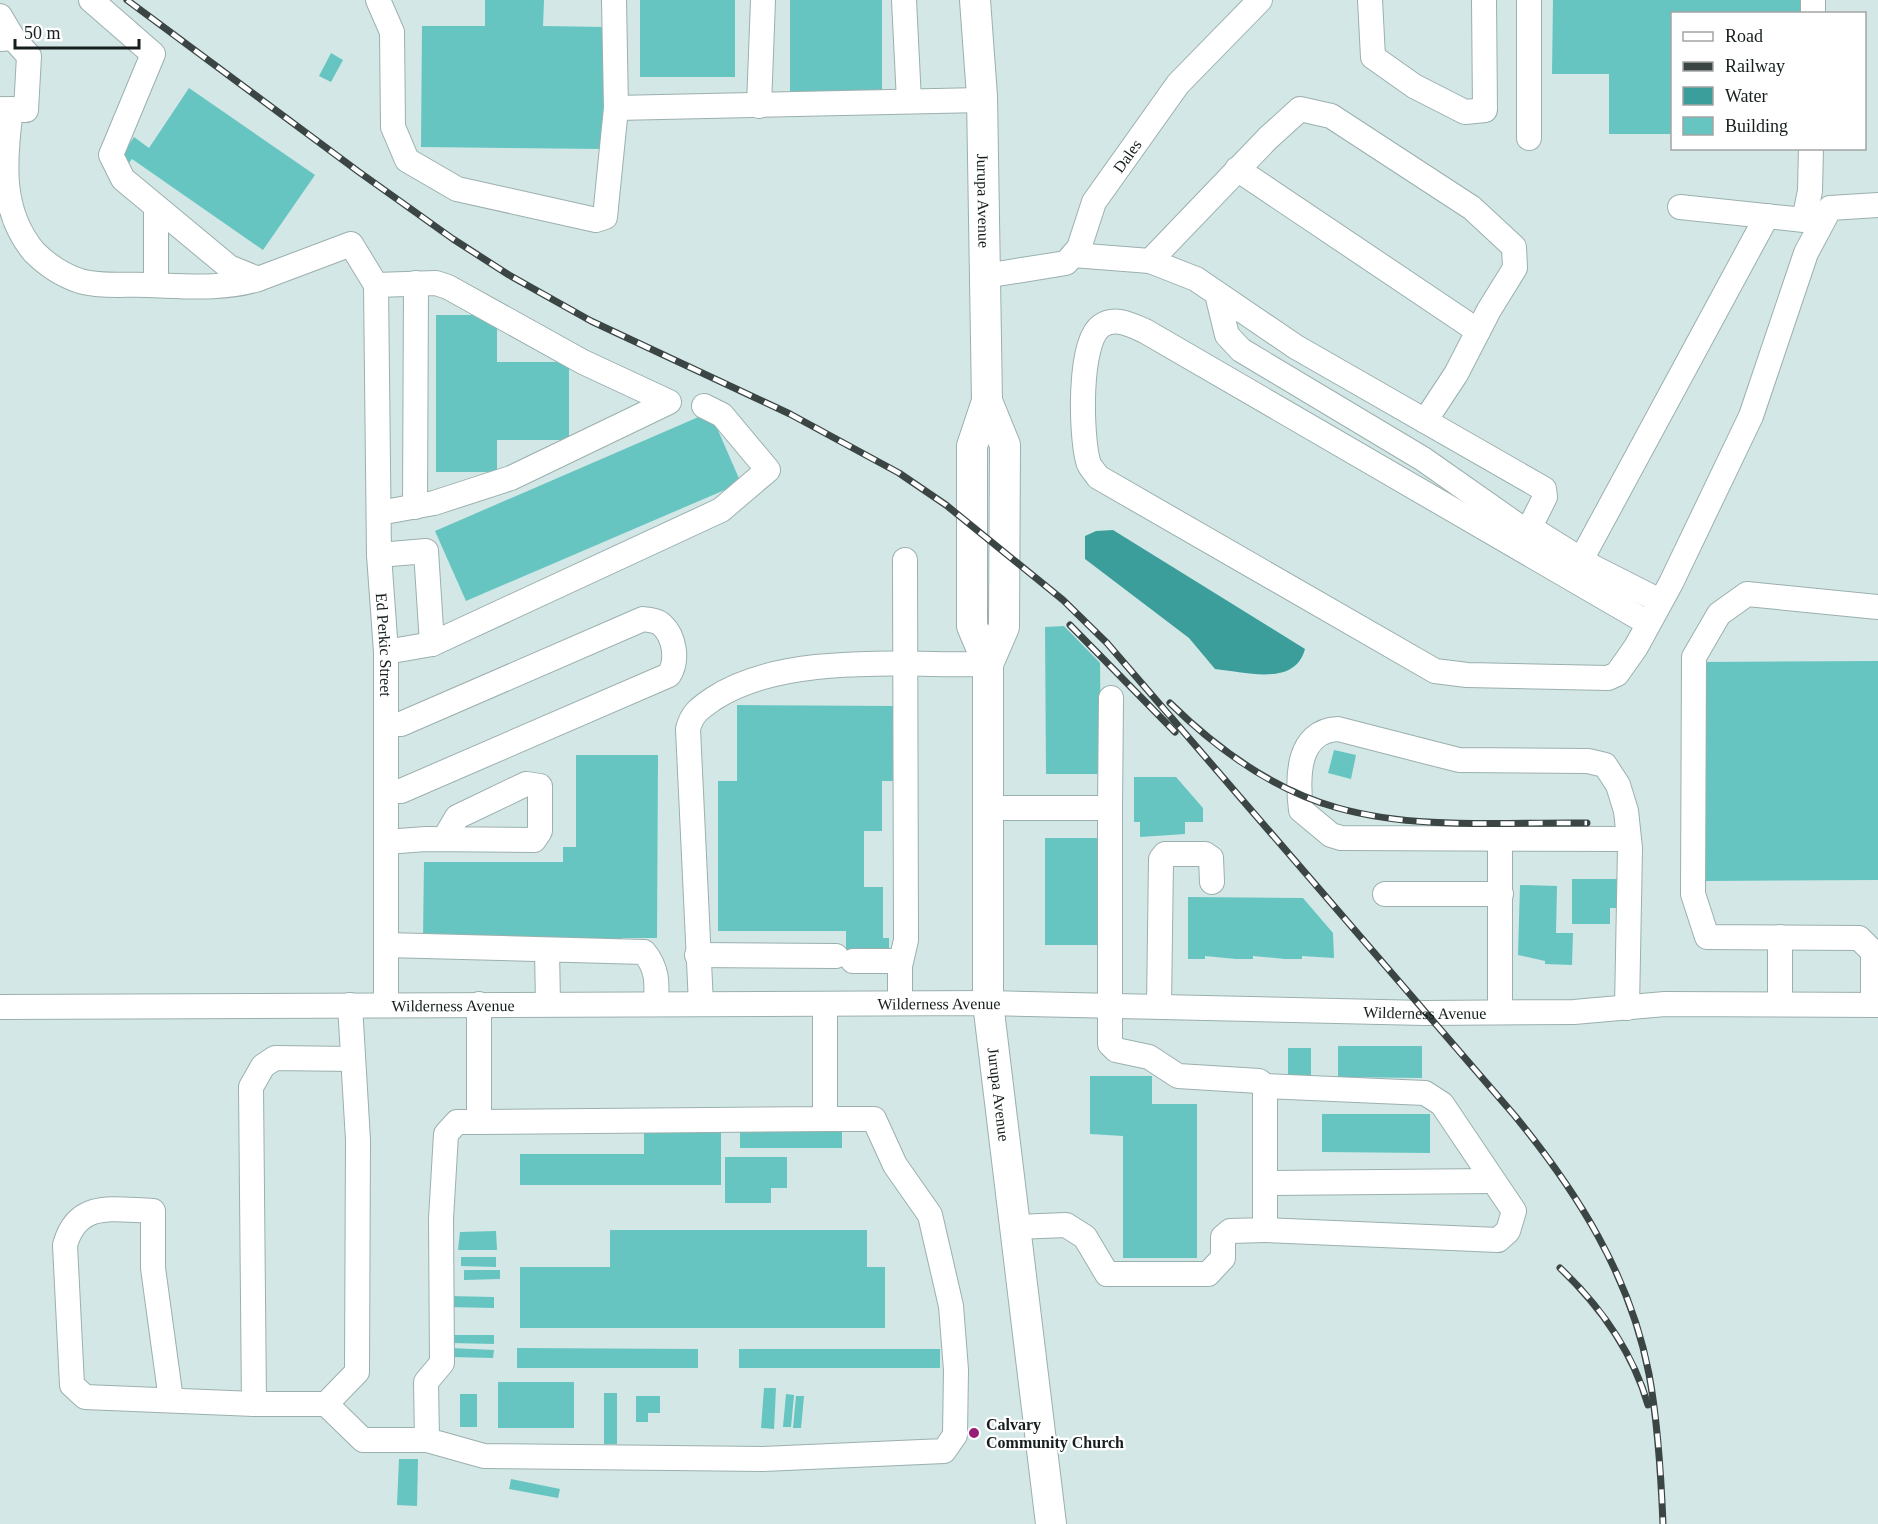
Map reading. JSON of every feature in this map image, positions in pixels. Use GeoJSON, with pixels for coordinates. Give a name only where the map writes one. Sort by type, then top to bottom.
{"type":"FeatureCollection","features":[{"type":"Feature","properties":{"kind":"main road","name":"Jurupa Avenue"},"geometry":{"type":"LineString","coordinates":[[975,0],[982,100],[987,401],[1005,445],[1004,627],[988,664],[988,1003],[1051,1524]]}},
{"type":"Feature","properties":{"kind":"street"},"geometry":{"type":"LineString","coordinates":[[91,0],[153,54],[111,155],[123,179],[229,267],[258,279]]}},
{"type":"Feature","properties":{"kind":"street"},"geometry":{"type":"LineString","coordinates":[[378,0],[392,32],[393,127],[407,160],[457,189],[596,220],[605,216],[616,108],[614,0]]}},
{"type":"Feature","properties":{"kind":"street"},"geometry":{"type":"LineString","coordinates":[[759,106],[763,0]]}},
{"type":"Feature","properties":{"kind":"street"},"geometry":{"type":"LineString","coordinates":[[904,0],[909,101]]}},
{"type":"Feature","properties":{"kind":"street","name":"Dales"},"geometry":{"type":"LineString","coordinates":[[1073,255],[1079,248],[1094,202],[1178,84],[1260,0]]}},
{"type":"Feature","properties":{"kind":"street"},"geometry":{"type":"LineString","coordinates":[[1370,0],[1373,57],[1414,86],[1465,112],[1485,110],[1484,0]]}},
{"type":"Feature","properties":{"kind":"street"},"geometry":{"type":"LineString","coordinates":[[1529,0],[1529,138]]}},
{"type":"Feature","properties":{"kind":"street"},"geometry":{"type":"LineString","coordinates":[[0,16],[7,38],[29,56],[26,110],[6,109],[5,201],[18,236],[48,266],[81,282],[239,285],[351,244],[376,285],[436,283],[448,287],[583,362],[669,402],[511,478],[434,503],[379,513]]}},
{"type":"Feature","properties":{"kind":"street"},"geometry":{"type":"LineString","coordinates":[[616,108],[982,100]]}},
{"type":"Feature","properties":{"kind":"street"},"geometry":{"type":"LineString","coordinates":[[1150,261],[1237,170],[1300,109],[1330,116],[1472,208],[1514,247],[1515,268],[1456,374],[1425,421]]}},
{"type":"Feature","properties":{"kind":"street"},"geometry":{"type":"LineString","coordinates":[[1680,207],[1804,220],[1810,191],[1811,150]]}},
{"type":"Feature","properties":{"kind":"street"},"geometry":{"type":"LineString","coordinates":[[1237,170],[1478,331]]}},
{"type":"Feature","properties":{"kind":"street"},"geometry":{"type":"LineString","coordinates":[[1648,623],[1145,331],[1121,321],[1103,324],[1096,330],[1087,352],[1083,420],[1088,463],[1098,477],[1435,671],[1467,675],[1608,678],[1617,674],[1636,647],[1660,602],[1751,416],[1806,253],[1830,208],[1878,204]]}},
{"type":"Feature","properties":{"kind":"street"},"geometry":{"type":"LineString","coordinates":[[156,207],[156,285]]}},
{"type":"Feature","properties":{"kind":"street"},"geometry":{"type":"LineString","coordinates":[[1581,560],[1767,216]]}},
{"type":"Feature","properties":{"kind":"street"},"geometry":{"type":"LineString","coordinates":[[985,276],[1065,263],[1073,255],[1150,261],[1196,279],[1296,347],[1544,489],[1545,497],[1529,527]]}},
{"type":"Feature","properties":{"kind":"street"},"geometry":{"type":"LineString","coordinates":[[415,507],[416,283]]}},
{"type":"Feature","properties":{"kind":"street","name":"Ed Perkic Street"},"geometry":{"type":"LineString","coordinates":[[376,285],[380,555],[386,652],[386,1004]]}},
{"type":"Feature","properties":{"kind":"street"},"geometry":{"type":"LineString","coordinates":[[1217,294],[1227,335],[1241,350],[1423,459],[1517,525],[1529,527],[1581,560],[1660,602]]}},
{"type":"Feature","properties":{"kind":"street"},"geometry":{"type":"LineString","coordinates":[[386,652],[432,644],[721,510],[768,470],[723,415],[704,406]]}},
{"type":"Feature","properties":{"kind":"street"},"geometry":{"type":"LineString","coordinates":[[380,555],[426,550],[432,644]]}},
{"type":"Feature","properties":{"kind":"street"},"geometry":{"type":"LineString","coordinates":[[900,1003],[900,966],[906,940],[905,560]]}},
{"type":"Feature","properties":{"kind":"street"},"geometry":{"type":"LineString","coordinates":[[1876,1005],[1876,952],[1859,938],[1707,937],[1693,894],[1694,657],[1719,614],[1747,594],[1878,607]]}},
{"type":"Feature","properties":{"kind":"street"},"geometry":{"type":"LineString","coordinates":[[386,724],[401,724],[643,620],[656,621],[663,625],[675,654],[675,665],[669,675],[401,791],[386,791]]}},
{"type":"Feature","properties":{"kind":"street"},"geometry":{"type":"LineString","coordinates":[[701,1004],[688,729],[696,710],[727,690],[758,676],[821,666],[988,664]]}},
{"type":"Feature","properties":{"kind":"street"},"geometry":{"type":"LineString","coordinates":[[1014,1227],[1066,1225],[1085,1237],[1107,1274],[1208,1274],[1223,1258],[1223,1237],[1230,1231],[1265,1230],[1498,1240],[1508,1231],[1514,1211],[1442,1104],[1425,1093],[1265,1086],[1259,1081],[1178,1076],[1149,1057],[1116,1050],[1110,1044],[1108,1006],[1111,698]]}},
{"type":"Feature","properties":{"kind":"street"},"geometry":{"type":"LineString","coordinates":[[1627,1008],[1629,839],[1626,812],[1618,785],[1605,765],[1588,761],[1459,760],[1338,729],[1322,730],[1309,740],[1304,753],[1299,793],[1301,810],[1331,835],[1341,838],[1629,839]]}},
{"type":"Feature","properties":{"kind":"street"},"geometry":{"type":"LineString","coordinates":[[988,808],[1110,808]]}},
{"type":"Feature","properties":{"kind":"street"},"geometry":{"type":"LineString","coordinates":[[1500,838],[1500,1012]]}},
{"type":"Feature","properties":{"kind":"street"},"geometry":{"type":"LineString","coordinates":[[386,842],[444,839]]}},
{"type":"Feature","properties":{"kind":"street"},"geometry":{"type":"LineString","coordinates":[[1159,1007],[1161,859],[1165,854],[1205,854],[1211,858],[1212,882]]}},
{"type":"Feature","properties":{"kind":"street"},"geometry":{"type":"LineString","coordinates":[[1385,894],[1501,894]]}},
{"type":"Feature","properties":{"kind":"street"},"geometry":{"type":"LineString","coordinates":[[1780,937],[1780,1004]]}},
{"type":"Feature","properties":{"kind":"street"},"geometry":{"type":"LineString","coordinates":[[386,945],[644,952],[652,962],[657,974],[656,1004]]}},
{"type":"Feature","properties":{"kind":"street"},"geometry":{"type":"LineString","coordinates":[[547,950],[548,1004]]}},
{"type":"Feature","properties":{"kind":"street"},"geometry":{"type":"LineString","coordinates":[[697,955],[891,961],[900,966]]}},
{"type":"Feature","properties":{"kind":"street","name":"Wilderness Avenue"},"geometry":{"type":"LineString","coordinates":[[0,1006],[988,1003],[1574,1012],[1665,1004],[1876,1005]]}},
{"type":"Feature","properties":{"kind":"street"},"geometry":{"type":"LineString","coordinates":[[479,1004],[479,1122]]}},
{"type":"Feature","properties":{"kind":"street"},"geometry":{"type":"LineString","coordinates":[[825,1004],[825,1119]]}},
{"type":"Feature","properties":{"kind":"street"},"geometry":{"type":"LineString","coordinates":[[326,1404],[357,1372],[358,1140],[350,1005]]}},
{"type":"Feature","properties":{"kind":"street"},"geometry":{"type":"LineString","coordinates":[[254,1404],[251,1087],[263,1066],[275,1058],[352,1059]]}},
{"type":"Feature","properties":{"kind":"street"},"geometry":{"type":"LineString","coordinates":[[1265,1086],[1265,1230]]}},
{"type":"Feature","properties":{"kind":"street"},"geometry":{"type":"LineString","coordinates":[[171,1400],[153,1268],[153,1211],[91,1212],[78,1218],[69,1230],[65,1245],[72,1385],[85,1397],[254,1404],[326,1404],[363,1440],[427,1440],[484,1456],[764,1459],[944,1451],[955,1435],[956,1370],[951,1306],[930,1215],[895,1165],[874,1119],[458,1122],[446,1134],[441,1219],[442,1363],[426,1382],[427,1440]]}},
{"type":"Feature","properties":{"kind":"street"},"geometry":{"type":"LineString","coordinates":[[1265,1183],[1494,1180]]}},
{"type":"Feature","properties":{"kind":"water"},"geometry":{"type":"Polygon","coordinates":[[[1113,530],[1305,649],[1300,661],[1291,669],[1280,673],[1254,674],[1215,669],[1189,638],[1085,559],[1085,536],[1096,531],[1113,530]]]}},
{"type":"Feature","properties":{"kind":"building"},"geometry":{"type":"Polygon","coordinates":[[[485,0],[544,0],[543,26],[605,27],[604,149],[421,147],[422,26],[485,26],[485,0]]]}},
{"type":"Feature","properties":{"kind":"building"},"geometry":{"type":"Polygon","coordinates":[[[640,0],[735,0],[735,77],[640,77],[640,0]]]}},
{"type":"Feature","properties":{"kind":"building"},"geometry":{"type":"Polygon","coordinates":[[[790,0],[882,0],[882,91],[790,91],[790,0]]]}},
{"type":"Feature","properties":{"kind":"building"},"geometry":{"type":"Polygon","coordinates":[[[1553,0],[1802,0],[1802,12],[1671,12],[1671,134],[1609,134],[1609,74],[1552,74],[1553,0]]]}},
{"type":"Feature","properties":{"kind":"building"},"geometry":{"type":"Polygon","coordinates":[[[331,53],[343,60],[331,82],[319,76],[331,53]]]}},
{"type":"Feature","properties":{"kind":"building"},"geometry":{"type":"Polygon","coordinates":[[[189,88],[315,175],[263,250],[132,159],[129,163],[120,158],[134,137],[149,148],[189,88]]]}},
{"type":"Feature","properties":{"kind":"building"},"geometry":{"type":"Polygon","coordinates":[[[436,315],[497,315],[497,362],[569,362],[569,440],[497,440],[497,472],[436,472],[436,315]]]}},
{"type":"Feature","properties":{"kind":"building"},"geometry":{"type":"Polygon","coordinates":[[[710,412],[741,483],[466,601],[435,531],[710,412]]]}},
{"type":"Feature","properties":{"kind":"building"},"geometry":{"type":"Polygon","coordinates":[[[1064,626],[1100,663],[1101,774],[1046,774],[1045,627],[1064,626]]]}},
{"type":"Feature","properties":{"kind":"building"},"geometry":{"type":"Polygon","coordinates":[[[1878,661],[1878,880],[1704,881],[1703,662],[1878,661]]]}},
{"type":"Feature","properties":{"kind":"building"},"geometry":{"type":"Polygon","coordinates":[[[737,705],[895,706],[895,781],[882,781],[882,831],[864,831],[864,887],[883,887],[883,938],[889,938],[889,950],[846,950],[846,931],[718,931],[718,781],[737,781],[737,705]]]}},
{"type":"Feature","properties":{"kind":"building"},"geometry":{"type":"Polygon","coordinates":[[[1334,750],[1356,755],[1351,779],[1328,773],[1334,750]]]}},
{"type":"Feature","properties":{"kind":"building"},"geometry":{"type":"Polygon","coordinates":[[[576,755],[658,755],[657,938],[622,938],[622,946],[576,946],[576,938],[423,938],[424,862],[563,862],[563,847],[576,847],[576,755]]]}},
{"type":"Feature","properties":{"kind":"building"},"geometry":{"type":"Polygon","coordinates":[[[1134,777],[1176,777],[1203,808],[1203,822],[1185,822],[1185,834],[1140,837],[1140,822],[1134,822],[1134,777]]]}},
{"type":"Feature","properties":{"kind":"building"},"geometry":{"type":"Polygon","coordinates":[[[1045,838],[1101,838],[1101,945],[1045,945],[1045,838]]]}},
{"type":"Feature","properties":{"kind":"building"},"geometry":{"type":"Polygon","coordinates":[[[1572,879],[1617,879],[1617,908],[1610,908],[1610,924],[1572,924],[1572,879]]]}},
{"type":"Feature","properties":{"kind":"building"},"geometry":{"type":"Polygon","coordinates":[[[1520,885],[1557,886],[1556,933],[1573,933],[1572,965],[1545,964],[1545,961],[1518,955],[1520,885]]]}},
{"type":"Feature","properties":{"kind":"building"},"geometry":{"type":"Polygon","coordinates":[[[1188,897],[1303,898],[1333,933],[1334,958],[1302,956],[1302,959],[1285,959],[1253,956],[1253,959],[1236,959],[1205,956],[1205,959],[1188,959],[1188,897]]]}},
{"type":"Feature","properties":{"kind":"building"},"geometry":{"type":"Polygon","coordinates":[[[1338,1046],[1422,1046],[1422,1078],[1338,1077],[1338,1046]]]}},
{"type":"Feature","properties":{"kind":"building"},"geometry":{"type":"Polygon","coordinates":[[[1288,1048],[1311,1048],[1311,1077],[1288,1078],[1288,1048]]]}},
{"type":"Feature","properties":{"kind":"building"},"geometry":{"type":"Polygon","coordinates":[[[1090,1076],[1152,1076],[1152,1104],[1197,1104],[1197,1258],[1123,1258],[1123,1136],[1090,1134],[1090,1076]]]}},
{"type":"Feature","properties":{"kind":"building"},"geometry":{"type":"Polygon","coordinates":[[[1322,1114],[1430,1114],[1430,1153],[1322,1152],[1322,1114]]]}},
{"type":"Feature","properties":{"kind":"building"},"geometry":{"type":"Polygon","coordinates":[[[740,1127],[842,1127],[842,1148],[740,1148],[740,1127]]]}},
{"type":"Feature","properties":{"kind":"building"},"geometry":{"type":"Polygon","coordinates":[[[644,1130],[721,1130],[721,1185],[520,1185],[520,1154],[644,1154],[644,1130]]]}},
{"type":"Feature","properties":{"kind":"building"},"geometry":{"type":"Polygon","coordinates":[[[725,1157],[787,1157],[787,1188],[771,1188],[771,1203],[725,1203],[725,1157]]]}},
{"type":"Feature","properties":{"kind":"building"},"geometry":{"type":"Polygon","coordinates":[[[610,1230],[867,1230],[867,1267],[885,1267],[885,1328],[520,1328],[520,1267],[610,1267],[610,1230]]]}},
{"type":"Feature","properties":{"kind":"building"},"geometry":{"type":"Polygon","coordinates":[[[496,1231],[497,1250],[458,1250],[460,1232],[496,1231]]]}},
{"type":"Feature","properties":{"kind":"building"},"geometry":{"type":"Polygon","coordinates":[[[461,1257],[496,1257],[496,1267],[461,1266],[461,1257]]]}},
{"type":"Feature","properties":{"kind":"building"},"geometry":{"type":"Polygon","coordinates":[[[464,1270],[500,1270],[500,1279],[464,1280],[464,1270]]]}},
{"type":"Feature","properties":{"kind":"building"},"geometry":{"type":"Polygon","coordinates":[[[448,1296],[494,1297],[494,1308],[448,1307],[448,1296]]]}},
{"type":"Feature","properties":{"kind":"building"},"geometry":{"type":"Polygon","coordinates":[[[451,1335],[494,1335],[494,1344],[451,1343],[451,1335]]]}},
{"type":"Feature","properties":{"kind":"building"},"geometry":{"type":"Polygon","coordinates":[[[451,1348],[494,1350],[493,1358],[451,1357],[451,1348]]]}},
{"type":"Feature","properties":{"kind":"building"},"geometry":{"type":"Polygon","coordinates":[[[517,1348],[698,1349],[698,1368],[517,1368],[517,1348]]]}},
{"type":"Feature","properties":{"kind":"building"},"geometry":{"type":"Polygon","coordinates":[[[739,1349],[940,1349],[940,1368],[739,1368],[739,1349]]]}},
{"type":"Feature","properties":{"kind":"building"},"geometry":{"type":"Polygon","coordinates":[[[498,1382],[574,1382],[574,1428],[498,1428],[498,1382]]]}},
{"type":"Feature","properties":{"kind":"building"},"geometry":{"type":"Polygon","coordinates":[[[764,1388],[776,1388],[774,1429],[761,1428],[764,1388]]]}},
{"type":"Feature","properties":{"kind":"building"},"geometry":{"type":"Polygon","coordinates":[[[604,1393],[617,1393],[617,1444],[604,1444],[604,1393]]]}},
{"type":"Feature","properties":{"kind":"building"},"geometry":{"type":"Polygon","coordinates":[[[460,1394],[477,1394],[477,1427],[460,1427],[460,1394]]]}},
{"type":"Feature","properties":{"kind":"building"},"geometry":{"type":"Polygon","coordinates":[[[786,1394],[794,1395],[791,1427],[783,1427],[786,1394]]]}},
{"type":"Feature","properties":{"kind":"building"},"geometry":{"type":"Polygon","coordinates":[[[636,1396],[660,1396],[660,1413],[648,1413],[648,1422],[636,1422],[636,1396]]]}},
{"type":"Feature","properties":{"kind":"building"},"geometry":{"type":"Polygon","coordinates":[[[796,1396],[804,1396],[801,1428],[793,1428],[796,1396]]]}},
{"type":"Feature","properties":{"kind":"building"},"geometry":{"type":"Polygon","coordinates":[[[399,1459],[418,1459],[417,1506],[397,1505],[399,1459]]]}},
{"type":"Feature","properties":{"kind":"building"},"geometry":{"type":"Polygon","coordinates":[[[511,1479],[560,1489],[558,1498],[509,1489],[511,1479]]]}},
{"type":"Feature","properties":{"kind":"railway"},"geometry":{"type":"LineString","coordinates":[[127,0],[359,172],[453,239],[509,275],[591,321],[790,414],[899,473],[946,505],[1063,600],[1107,643],[1515,1116],[1580,1205],[1615,1269],[1640,1338],[1655,1411],[1663,1524]]}},
{"type":"Feature","properties":{"kind":"railway"},"geometry":{"type":"LineString","coordinates":[[1070,625],[1175,732]]}},
{"type":"Feature","properties":{"kind":"railway"},"geometry":{"type":"LineString","coordinates":[[1170,703],[1207,737],[1248,766],[1291,791],[1338,808],[1368,815],[1430,822],[1587,823]]}},
{"type":"Feature","properties":{"kind":"railway"},"geometry":{"type":"LineString","coordinates":[[1560,1268],[1613,1330],[1633,1366],[1648,1405]]}},
{"type":"Feature","properties":{"kind":"place","name":"Calvary Community Church"},"geometry":{"type":"Point","coordinates":[974,1433]}}]}
